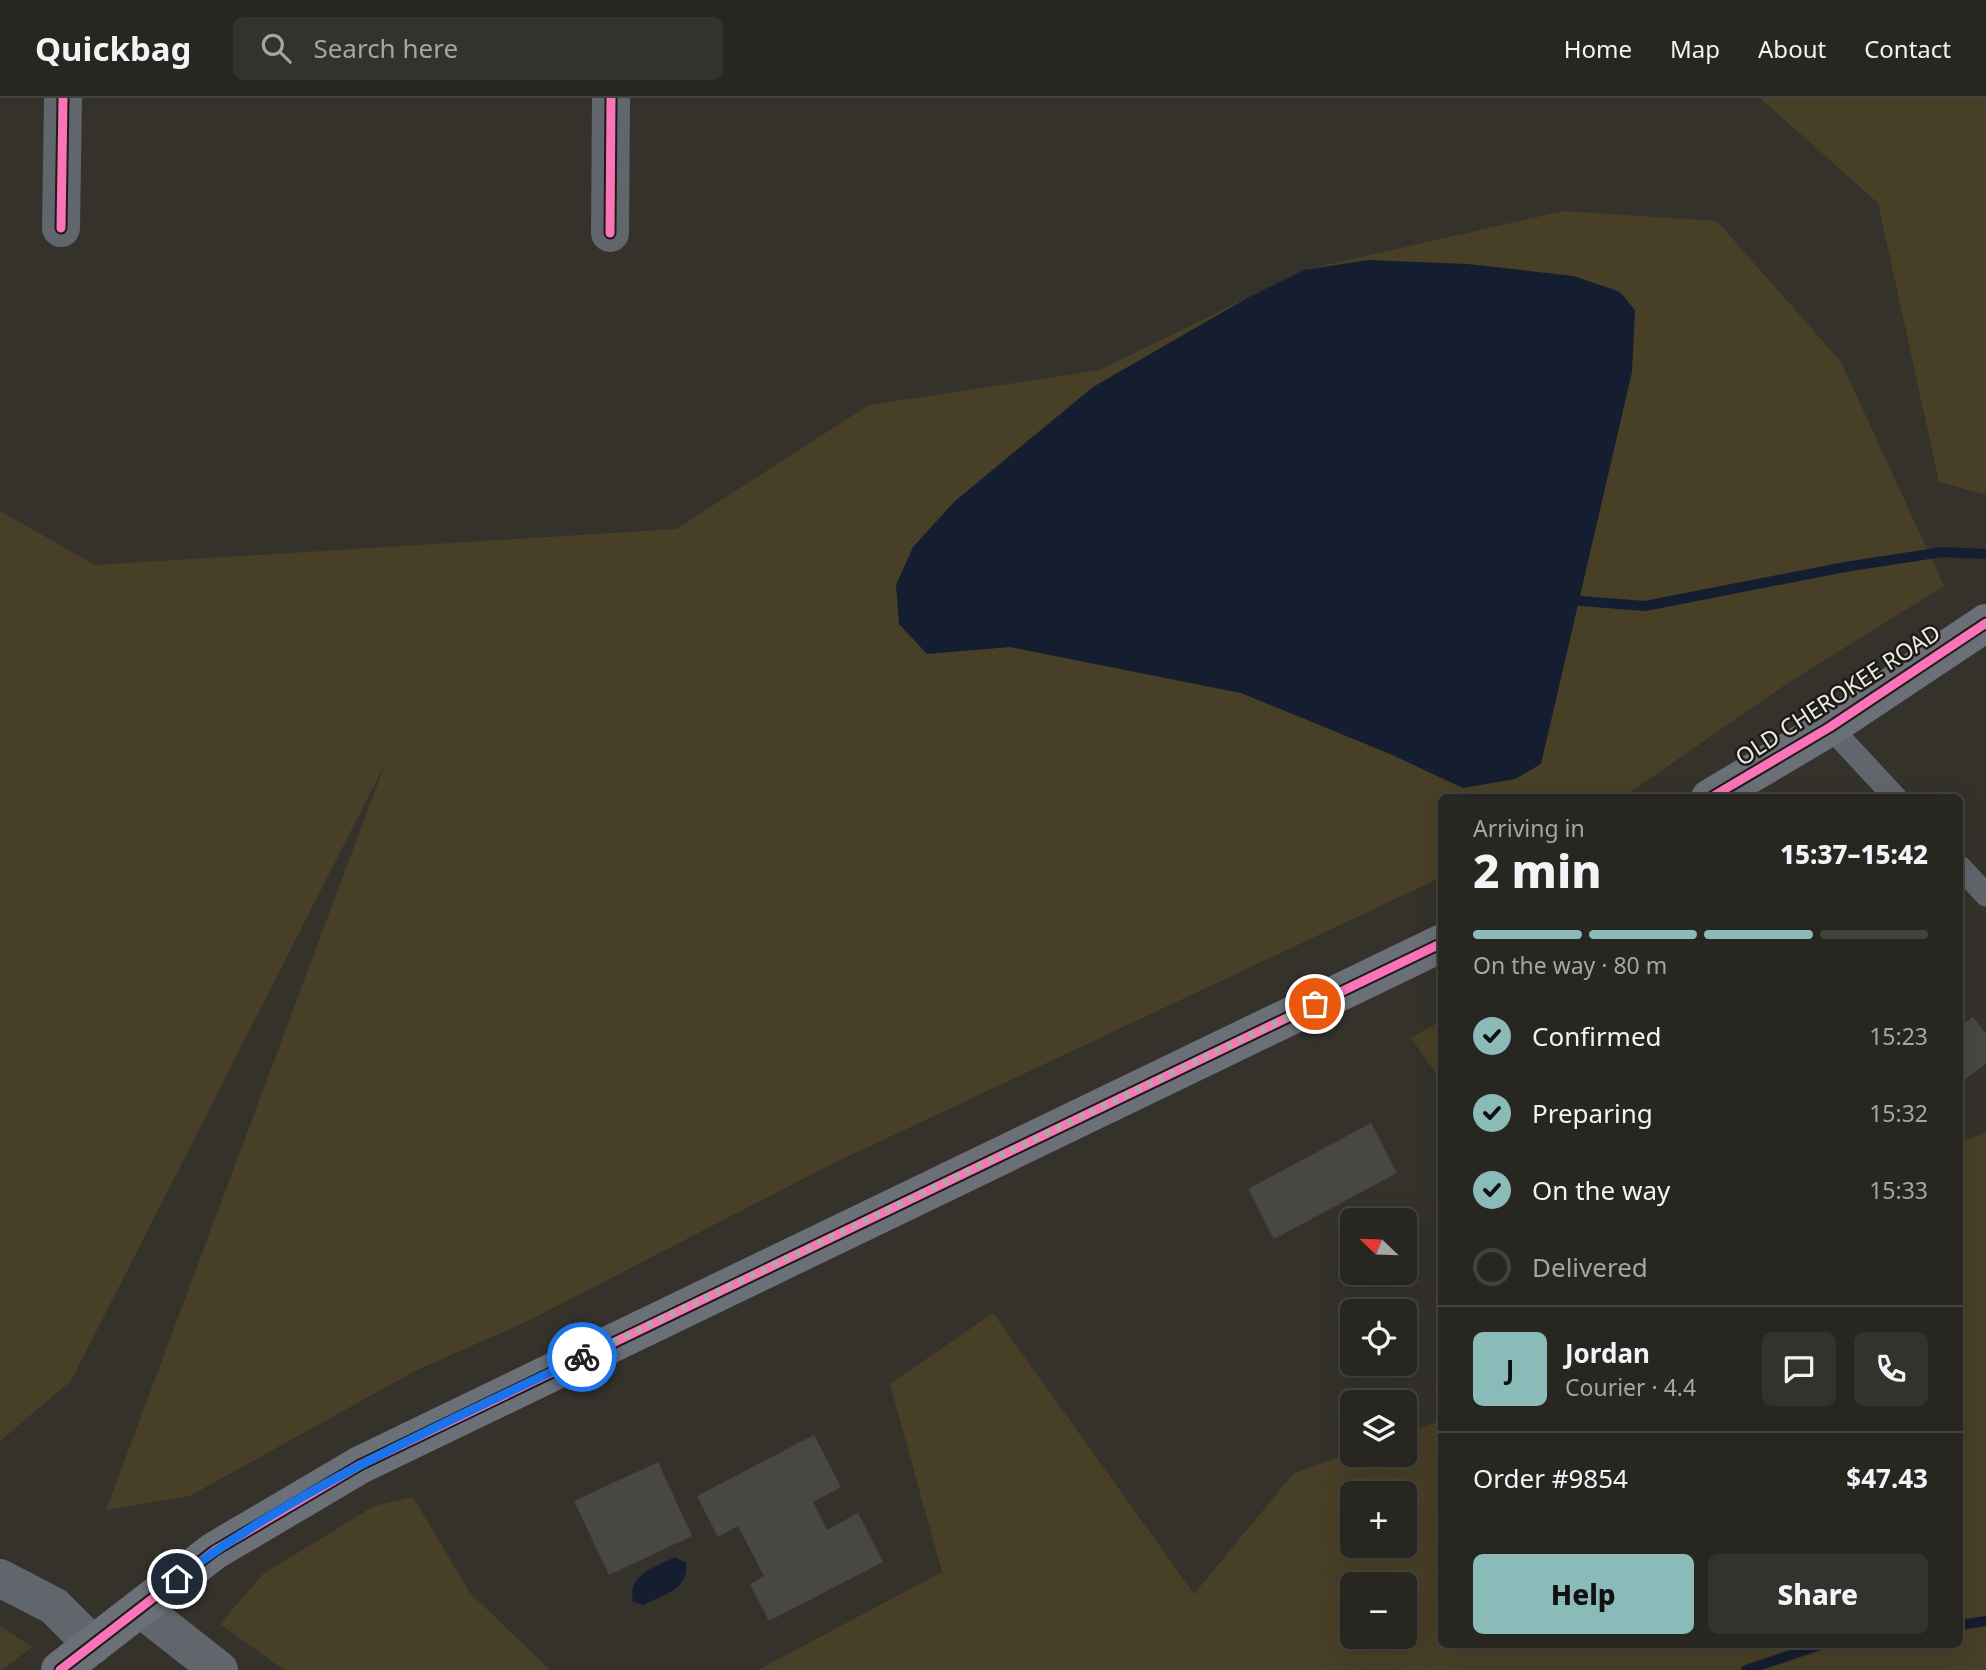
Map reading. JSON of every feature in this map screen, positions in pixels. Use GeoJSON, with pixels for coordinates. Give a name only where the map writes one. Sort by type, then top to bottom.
{"type":"FeatureCollection","features":[{"type":"Feature","properties":{"kind":"street"},"geometry":{"type":"LineString","coordinates":[[61,228],[63,98]]}},
{"type":"Feature","properties":{"kind":"street"},"geometry":{"type":"LineString","coordinates":[[610,233],[611,98]]}},
{"type":"Feature","properties":{"kind":"street","name":"OLD CHEROKEE ROAD"},"geometry":{"type":"LineString","coordinates":[[1717,794],[1830,727],[1986,623]]}},
{"type":"Feature","properties":{"kind":"street"},"geometry":{"type":"LineString","coordinates":[[60,1670],[214,1551],[360,1465],[1438,945]]}},
{"type":"Feature","properties":{"kind":"street"},"geometry":{"type":"LineString","coordinates":[[0,1578],[54,1606],[93,1645]]}},
{"type":"Feature","properties":{"kind":"street"},"geometry":{"type":"LineString","coordinates":[[139,1608],[219,1670]]}},
{"type":"Feature","properties":{"kind":"lane"},"geometry":{"type":"LineString","coordinates":[[1830,727],[1892,794]]}},
{"type":"Feature","properties":{"kind":"lane"},"geometry":{"type":"LineString","coordinates":[[1963,870],[1986,895]]}},
{"type":"Feature","properties":{"kind":"shaded area"},"geometry":{"type":"Polygon","coordinates":[[[1760,98],[1986,98],[1986,495],[1939,482],[1878,203],[1760,98]]]}},
{"type":"Feature","properties":{"kind":"shaded area"},"geometry":{"type":"Polygon","coordinates":[[[1563,211],[1717,221],[1841,362],[1944,586],[1788,683],[1627,794],[1438,794],[1438,879],[832,1164],[528,1321],[417,1370],[190,1496],[106,1510],[385,764],[71,1381],[0,1441],[0,511],[95,565],[676,529],[869,405],[1100,370],[1304,270],[1563,211]]]}},
{"type":"Feature","properties":{"kind":"shaded area"},"geometry":{"type":"Polygon","coordinates":[[[1438,1022],[1438,1076],[1411,1038],[1438,1022]]]}},
{"type":"Feature","properties":{"kind":"shaded area"},"geometry":{"type":"Polygon","coordinates":[[[1986,1132],[1986,1670],[758,1670],[942,1572],[890,1384],[993,1313],[1194,1594],[1294,1473],[1340,1457],[1340,1467],[1417,1467],[1417,1429],[1438,1421],[1438,1648],[1963,1648],[1963,1142],[1986,1132]]]}},
{"type":"Feature","properties":{"kind":"shaded area"},"geometry":{"type":"Polygon","coordinates":[[[413,1497],[470,1593],[550,1670],[284,1670],[220,1624],[263,1574],[374,1506],[413,1497]]]}},
{"type":"Feature","properties":{"kind":"shaded area"},"geometry":{"type":"Polygon","coordinates":[[[0,1626],[32,1647],[2,1670],[0,1670],[0,1626]]]}},
{"type":"Feature","properties":{"kind":"water"},"geometry":{"type":"Polygon","coordinates":[[[1368,260],[1467,264],[1574,276],[1620,292],[1635,310],[1632,372],[1541,764],[1515,779],[1463,788],[1390,754],[1241,693],[1010,647],[927,654],[899,624],[896,585],[913,547],[955,501],[1093,387],[1249,297],[1304,270],[1368,260]]]}},
{"type":"Feature","properties":{"kind":"water"},"geometry":{"type":"Polygon","coordinates":[[[675,1557],[686,1563],[684,1579],[679,1585],[644,1605],[633,1602],[632,1592],[638,1578],[675,1557]]]}},
{"type":"Feature","properties":{"kind":"building"},"geometry":{"type":"Polygon","coordinates":[[[1973,1017],[1986,1034],[1986,1064],[1963,1081],[1963,1024],[1973,1017]]]}},
{"type":"Feature","properties":{"kind":"building"},"geometry":{"type":"Polygon","coordinates":[[[1371,1123],[1397,1173],[1274,1239],[1248,1189],[1371,1123]]]}},
{"type":"Feature","properties":{"kind":"building"},"geometry":{"type":"Polygon","coordinates":[[[814,1435],[841,1487],[813,1502],[827,1530],[858,1513],[883,1562],[769,1621],[750,1584],[764,1576],[738,1526],[718,1537],[697,1496],[814,1435]]]}},
{"type":"Feature","properties":{"kind":"building"},"geometry":{"type":"Polygon","coordinates":[[[658,1462],[692,1536],[609,1575],[574,1501],[658,1462]]]}},
{"type":"Feature","properties":{"kind":"waterway"},"geometry":{"type":"LineString","coordinates":[[1580,601],[1645,606],[1845,567],[1942,552],[1986,554]]}},
{"type":"Feature","properties":{"kind":"waterway"},"geometry":{"type":"LineString","coordinates":[[1963,1625],[1986,1621]]}},
{"type":"Feature","properties":{"kind":"waterway"},"geometry":{"type":"LineString","coordinates":[[1746,1670],[1811,1648]]}},
{"type":"Feature","properties":{"kind":"cycle path"},"geometry":{"type":"LineString","coordinates":[[61,228],[63,98]]}},
{"type":"Feature","properties":{"kind":"cycle path"},"geometry":{"type":"LineString","coordinates":[[610,233],[611,98]]}},
{"type":"Feature","properties":{"kind":"cycle path"},"geometry":{"type":"LineString","coordinates":[[1717,794],[1830,727],[1986,623]]}},
{"type":"Feature","properties":{"kind":"cycle path"},"geometry":{"type":"LineString","coordinates":[[60,1670],[214,1551],[360,1465],[1438,945]]}},
{"type":"Feature","properties":{"kind":"way so far"},"geometry":{"type":"LineString","coordinates":[[582,1357],[1315,1004]]}},
{"type":"Feature","properties":{"kind":"route"},"geometry":{"type":"LineString","coordinates":[[177,1579],[214,1551],[360,1465],[582,1357]]}}]}
